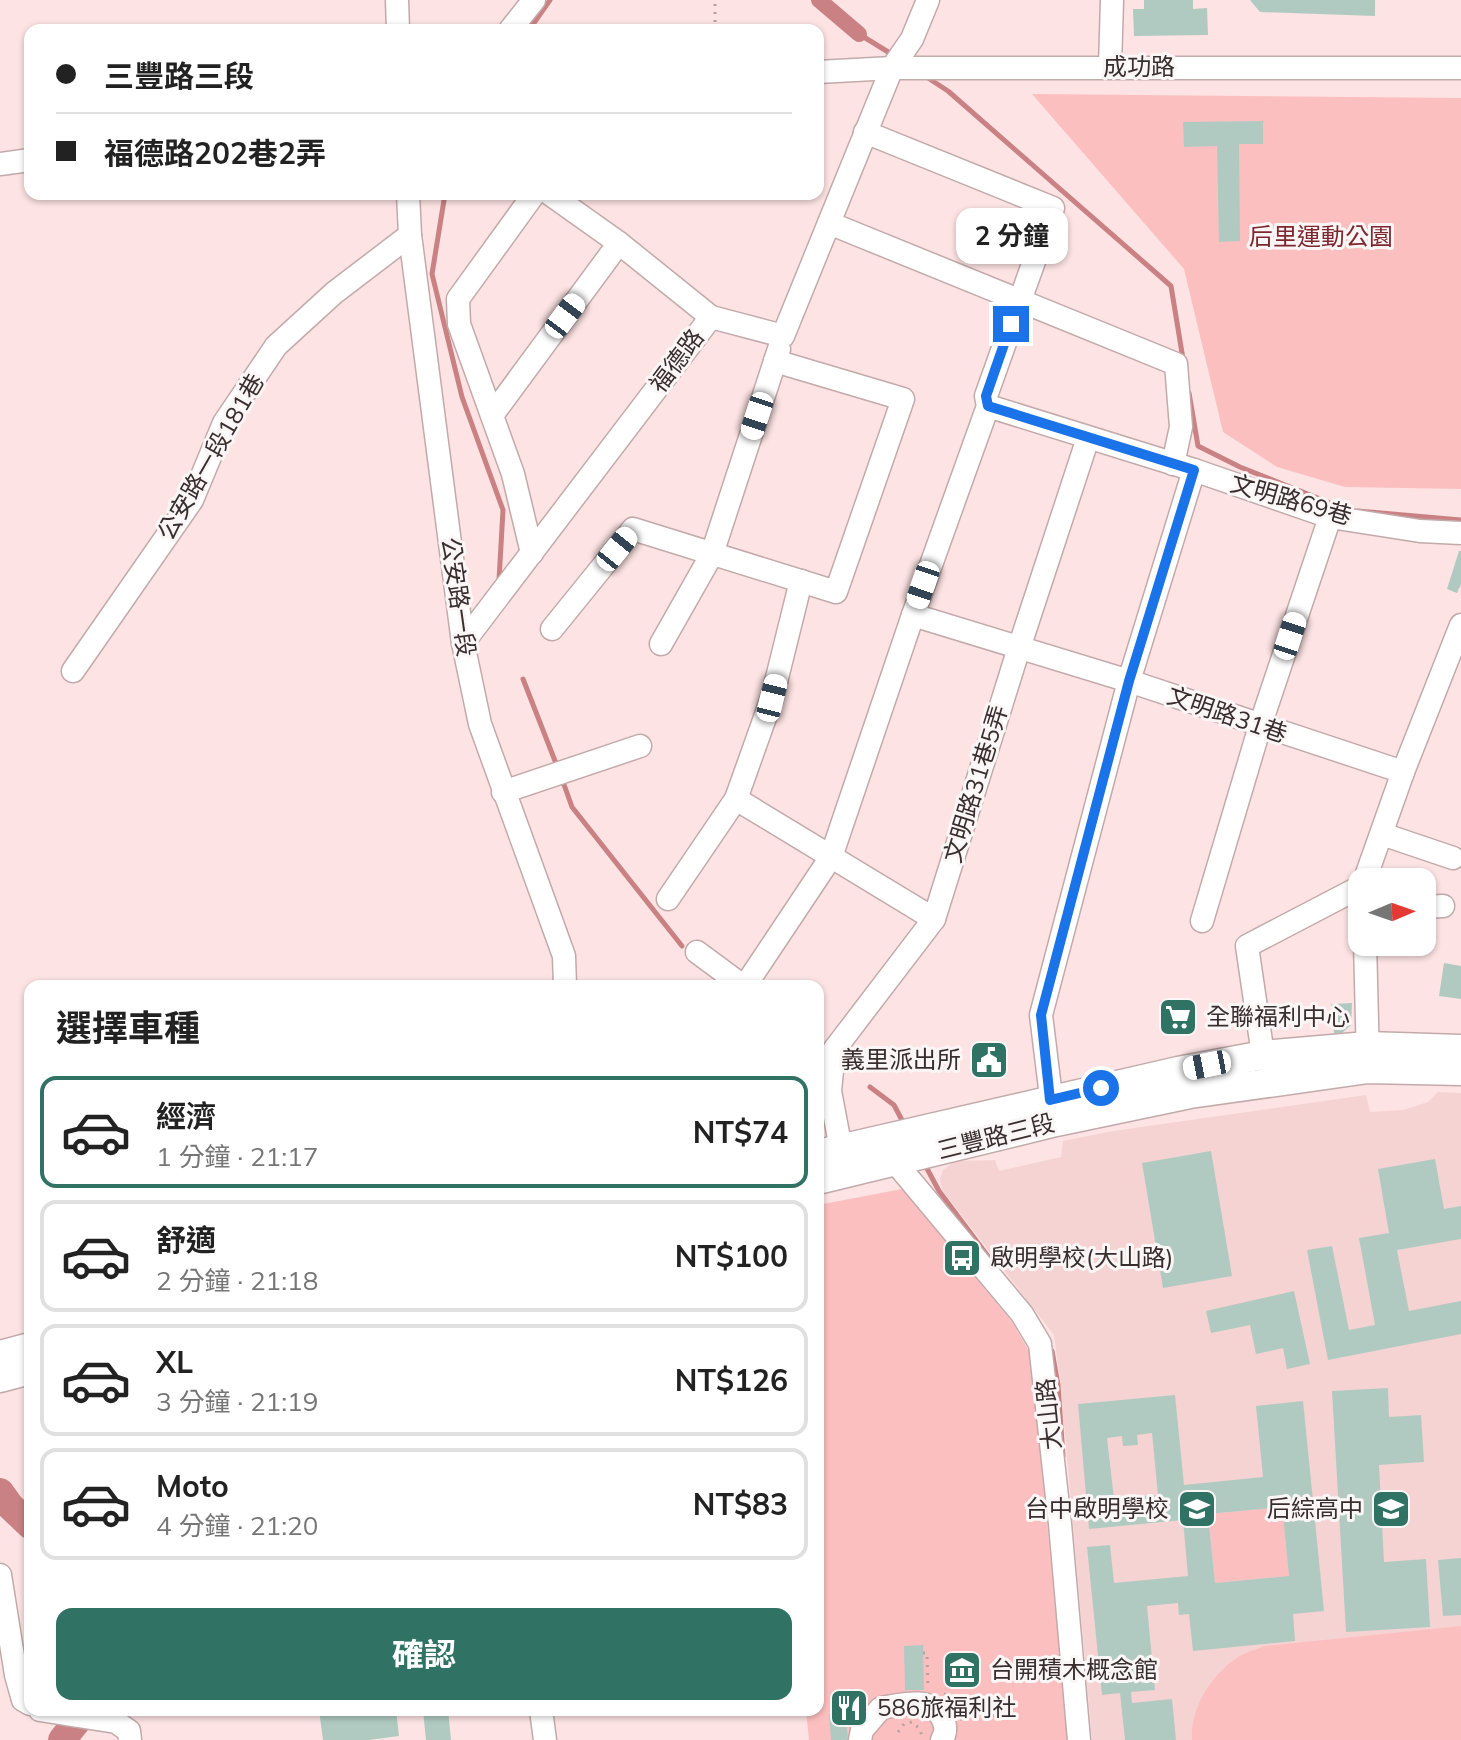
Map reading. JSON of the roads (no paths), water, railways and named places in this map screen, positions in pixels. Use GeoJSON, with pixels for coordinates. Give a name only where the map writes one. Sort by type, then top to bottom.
{"type":"FeatureCollection","features":[{"type":"Feature","properties":{"kind":"main road","name":"三豐路三段"},"geometry":{"type":"LineString","coordinates":[[1053,1111],[1284,1080],[1368,1058],[1461,1049]]}},
{"type":"Feature","properties":{"kind":"main road","name":"三豐路三段"},"geometry":{"type":"LineString","coordinates":[[835,1159],[891,1150],[1053,1111],[1178,1071],[1263,1055],[1368,1058],[1461,1071]]}},
{"type":"Feature","properties":{"kind":"main road"},"geometry":{"type":"LineString","coordinates":[[0,1355],[24,1349]]}},
{"type":"Feature","properties":{"kind":"main road"},"geometry":{"type":"LineString","coordinates":[[0,1378],[24,1372]]}},
{"type":"Feature","properties":{"kind":"street"},"geometry":{"type":"LineString","coordinates":[[397,0],[398,24]]}},
{"type":"Feature","properties":{"kind":"street"},"geometry":{"type":"LineString","coordinates":[[515,24],[534,0]]}},
{"type":"Feature","properties":{"kind":"street"},"geometry":{"type":"LineString","coordinates":[[661,644],[712,554],[783,336],[892,68],[912,39],[928,0]]}},
{"type":"Feature","properties":{"kind":"street"},"geometry":{"type":"LineString","coordinates":[[1110,67],[1112,0]]}},
{"type":"Feature","properties":{"kind":"street","name":"成功路"},"geometry":{"type":"LineString","coordinates":[[824,72],[892,68],[1461,68]]}},
{"type":"Feature","properties":{"kind":"street"},"geometry":{"type":"LineString","coordinates":[[748,980],[831,857],[988,406],[986,396],[1019,299],[1053,208],[865,132]]}},
{"type":"Feature","properties":{"kind":"street"},"geometry":{"type":"LineString","coordinates":[[0,164],[24,161]]}},
{"type":"Feature","properties":{"kind":"street","name":"公安路一段"},"geometry":{"type":"LineString","coordinates":[[408,200],[410,235],[463,643],[480,724],[564,956],[565,980]]}},
{"type":"Feature","properties":{"kind":"street"},"geometry":{"type":"LineString","coordinates":[[530,200],[458,299],[459,324],[513,474],[532,553]]}},
{"type":"Feature","properties":{"kind":"street"},"geometry":{"type":"LineString","coordinates":[[558,200],[619,243],[711,317]]}},
{"type":"Feature","properties":{"kind":"street"},"geometry":{"type":"LineString","coordinates":[[829,223],[1176,364],[1184,467],[1041,1015],[1053,1111]]}},
{"type":"Feature","properties":{"kind":"street","name":"公安路一段181巷"},"geometry":{"type":"LineString","coordinates":[[73,671],[192,500],[224,423],[276,346],[334,293],[410,235]]}},
{"type":"Feature","properties":{"kind":"street"},"geometry":{"type":"LineString","coordinates":[[493,414],[619,243]]}},
{"type":"Feature","properties":{"kind":"street","name":"福德路"},"geometry":{"type":"LineString","coordinates":[[463,643],[711,317],[783,336]]}},
{"type":"Feature","properties":{"kind":"street"},"geometry":{"type":"LineString","coordinates":[[552,629],[633,529],[836,592],[903,399],[775,361]]}},
{"type":"Feature","properties":{"kind":"street","name":"文明路69巷"},"geometry":{"type":"LineString","coordinates":[[988,406],[1184,467],[1330,517],[1420,531],[1461,533]]}},
{"type":"Feature","properties":{"kind":"street","name":"文明路31巷5弄"},"geometry":{"type":"LineString","coordinates":[[826,1046],[934,919],[1088,438]]}},
{"type":"Feature","properties":{"kind":"street"},"geometry":{"type":"LineString","coordinates":[[1202,921],[1260,726],[1330,517]]}},
{"type":"Feature","properties":{"kind":"street"},"geometry":{"type":"LineString","coordinates":[[668,899],[736,799],[772,698],[801,581]]}},
{"type":"Feature","properties":{"kind":"street","name":"文明路31巷"},"geometry":{"type":"LineString","coordinates":[[913,615],[1129,681],[1403,772]]}},
{"type":"Feature","properties":{"kind":"street"},"geometry":{"type":"LineString","coordinates":[[1369,868],[1461,625]]}},
{"type":"Feature","properties":{"kind":"street"},"geometry":{"type":"LineString","coordinates":[[503,792],[640,746]]}},
{"type":"Feature","properties":{"kind":"street"},"geometry":{"type":"LineString","coordinates":[[736,799],[934,919]]}},
{"type":"Feature","properties":{"kind":"street"},"geometry":{"type":"LineString","coordinates":[[1382,834],[1453,858]]}},
{"type":"Feature","properties":{"kind":"street"},"geometry":{"type":"LineString","coordinates":[[1284,1080],[1263,1055],[1247,946],[1348,892]]}},
{"type":"Feature","properties":{"kind":"street"},"geometry":{"type":"LineString","coordinates":[[697,952],[736,980]]}},
{"type":"Feature","properties":{"kind":"street"},"geometry":{"type":"LineString","coordinates":[[1365,956],[1368,1058]]}},
{"type":"Feature","properties":{"kind":"street"},"geometry":{"type":"LineString","coordinates":[[826,1046],[835,1159]]}},
{"type":"Feature","properties":{"kind":"street","name":"大山路"},"geometry":{"type":"LineString","coordinates":[[891,1150],[1022,1314],[1040,1344],[1079,1740]]}},
{"type":"Feature","properties":{"kind":"street"},"geometry":{"type":"LineString","coordinates":[[0,1575],[16,1675],[24,1701]]}},
{"type":"Feature","properties":{"kind":"street"},"geometry":{"type":"LineString","coordinates":[[860,1740],[862,1730],[881,1708],[928,1704],[938,1709],[944,1731]]}},
{"type":"Feature","properties":{"kind":"street"},"geometry":{"type":"LineString","coordinates":[[78,1716],[116,1722],[129,1731],[130,1740]]}},
{"type":"Feature","properties":{"kind":"street"},"geometry":{"type":"LineString","coordinates":[[542,1716],[545,1740]]}},
{"type":"Feature","properties":{"kind":"waterway"},"geometry":{"type":"LineString","coordinates":[[533,24],[550,0]]}},
{"type":"Feature","properties":{"kind":"waterway"},"geometry":{"type":"LineString","coordinates":[[819,0],[859,34]]}},
{"type":"Feature","properties":{"kind":"waterway"},"geometry":{"type":"LineString","coordinates":[[859,34],[893,55]]}},
{"type":"Feature","properties":{"kind":"waterway"},"geometry":{"type":"LineString","coordinates":[[925,76],[948,91],[1171,286],[1183,359]]}},
{"type":"Feature","properties":{"kind":"waterway"},"geometry":{"type":"LineString","coordinates":[[444,200],[432,274],[462,397],[503,510],[499,580]]}},
{"type":"Feature","properties":{"kind":"waterway"},"geometry":{"type":"LineString","coordinates":[[1189,393],[1198,446],[1240,467],[1345,509]]}},
{"type":"Feature","properties":{"kind":"waterway"},"geometry":{"type":"LineString","coordinates":[[1358,511],[1461,520]]}},
{"type":"Feature","properties":{"kind":"waterway"},"geometry":{"type":"LineString","coordinates":[[523,679],[557,766]]}},
{"type":"Feature","properties":{"kind":"waterway"},"geometry":{"type":"LineString","coordinates":[[562,779],[572,807],[682,946]]}},
{"type":"Feature","properties":{"kind":"waterway"},"geometry":{"type":"LineString","coordinates":[[870,1087],[894,1105],[905,1126]]}},
{"type":"Feature","properties":{"kind":"waterway"},"geometry":{"type":"LineString","coordinates":[[924,1163],[939,1191],[993,1263]]}},
{"type":"Feature","properties":{"kind":"waterway"},"geometry":{"type":"LineString","coordinates":[[1052,1351],[1058,1385],[1063,1456]]}},
{"type":"Feature","properties":{"kind":"waterway"},"geometry":{"type":"LineString","coordinates":[[0,1492],[24,1519]]}},
{"type":"Feature","properties":{"kind":"waterway"},"geometry":{"type":"LineString","coordinates":[[62,1740],[81,1716]]}},
{"type":"Feature","properties":{"kind":"place","name":"全聯福利中心"},"geometry":{"type":"Point","coordinates":[1178,1017]}},
{"type":"Feature","properties":{"kind":"place","name":"義里派出所"},"geometry":{"type":"Point","coordinates":[989,1060]}},
{"type":"Feature","properties":{"kind":"place","name":"啟明學校(大山路)"},"geometry":{"type":"Point","coordinates":[962,1258]}},
{"type":"Feature","properties":{"kind":"place","name":"台中啟明學校"},"geometry":{"type":"Point","coordinates":[1197,1509]}},
{"type":"Feature","properties":{"kind":"place","name":"后綜高中"},"geometry":{"type":"Point","coordinates":[1391,1509]}},
{"type":"Feature","properties":{"kind":"place","name":"台開積木概念館"},"geometry":{"type":"Point","coordinates":[962,1670]}},
{"type":"Feature","properties":{"kind":"place","name":"586旅福利社"},"geometry":{"type":"Point","coordinates":[849,1708]}},
{"type":"Feature","properties":{"kind":"park label","name":"后里運動公園"},"geometry":{"type":"Point","coordinates":[1321,237]}}]}
